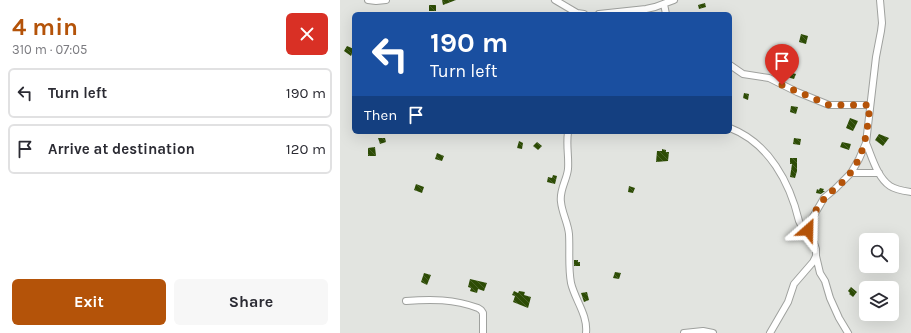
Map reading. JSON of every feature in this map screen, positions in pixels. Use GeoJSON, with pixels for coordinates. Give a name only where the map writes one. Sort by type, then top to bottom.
{"type":"FeatureCollection","features":[{"type":"Feature","properties":{"kind":"street"},"geometry":{"type":"LineString","coordinates":[[368,0],[376,2],[386,0]]}},
{"type":"Feature","properties":{"kind":"street"},"geometry":{"type":"LineString","coordinates":[[555,0],[576,12]]}},
{"type":"Feature","properties":{"kind":"street"},"geometry":{"type":"LineString","coordinates":[[618,12],[646,9],[674,0]]}},
{"type":"Feature","properties":{"kind":"street"},"geometry":{"type":"LineString","coordinates":[[848,333],[832,303],[825,281],[820,273],[816,250],[814,243],[809,236],[808,230],[810,222],[824,198],[851,173],[866,143],[876,57],[882,23],[880,0]]}},
{"type":"Feature","properties":{"kind":"street"},"geometry":{"type":"LineString","coordinates":[[664,4],[666,12]]}},
{"type":"Feature","properties":{"kind":"street"},"geometry":{"type":"LineString","coordinates":[[732,66],[742,74],[769,78],[797,92],[829,105],[870,105]]}},
{"type":"Feature","properties":{"kind":"street"},"geometry":{"type":"LineString","coordinates":[[732,129],[743,134],[769,155],[790,191],[801,225],[808,230]]}},
{"type":"Feature","properties":{"kind":"street"},"geometry":{"type":"LineString","coordinates":[[568,134],[566,150],[568,169],[560,200],[567,221],[570,255],[568,268],[572,286],[585,321],[586,333]]}},
{"type":"Feature","properties":{"kind":"street"},"geometry":{"type":"LineString","coordinates":[[866,143],[879,173],[890,186],[911,192]]}},
{"type":"Feature","properties":{"kind":"street"},"geometry":{"type":"LineString","coordinates":[[851,173],[879,173]]}},
{"type":"Feature","properties":{"kind":"street"},"geometry":{"type":"LineString","coordinates":[[770,333],[788,302],[794,284],[813,262],[816,256]]}},
{"type":"Feature","properties":{"kind":"street"},"geometry":{"type":"LineString","coordinates":[[406,301],[436,299],[450,300],[478,308],[482,313],[482,333]]}},
{"type":"Feature","properties":{"kind":"street"},"geometry":{"type":"LineString","coordinates":[[684,333],[703,331],[713,333]]}},
{"type":"Feature","properties":{"kind":"building"},"geometry":{"type":"Polygon","coordinates":[[[442,0],[456,0],[443,5],[442,0]]]}},
{"type":"Feature","properties":{"kind":"building"},"geometry":{"type":"Polygon","coordinates":[[[705,3],[706,7],[699,9],[698,5],[705,3]]]}},
{"type":"Feature","properties":{"kind":"building"},"geometry":{"type":"Polygon","coordinates":[[[429,5],[436,5],[436,11],[429,11],[429,5]]]}},
{"type":"Feature","properties":{"kind":"building"},"geometry":{"type":"Polygon","coordinates":[[[801,34],[808,36],[806,44],[799,42],[801,34]]]}},
{"type":"Feature","properties":{"kind":"building"},"geometry":{"type":"Polygon","coordinates":[[[347,46],[352,48],[351,56],[344,51],[347,46]]]}},
{"type":"Feature","properties":{"kind":"building"},"geometry":{"type":"Polygon","coordinates":[[[789,72],[796,74],[794,79],[787,77],[789,72]]]}},
{"type":"Feature","properties":{"kind":"building"},"geometry":{"type":"Polygon","coordinates":[[[744,93],[749,94],[748,100],[743,98],[744,93]]]}},
{"type":"Feature","properties":{"kind":"building"},"geometry":{"type":"Polygon","coordinates":[[[791,106],[798,107],[796,114],[790,112],[791,106]]]}},
{"type":"Feature","properties":{"kind":"building"},"geometry":{"type":"Polygon","coordinates":[[[850,118],[858,121],[853,131],[846,128],[850,118]]]}},
{"type":"Feature","properties":{"kind":"building"},"geometry":{"type":"Polygon","coordinates":[[[879,134],[889,138],[883,146],[875,140],[879,134]]]}},
{"type":"Feature","properties":{"kind":"building"},"geometry":{"type":"Polygon","coordinates":[[[378,138],[385,138],[386,142],[380,144],[378,138]]]}},
{"type":"Feature","properties":{"kind":"building"},"geometry":{"type":"Polygon","coordinates":[[[794,138],[801,139],[800,145],[793,144],[794,138]]]}},
{"type":"Feature","properties":{"kind":"building"},"geometry":{"type":"Polygon","coordinates":[[[519,141],[523,143],[522,149],[517,148],[519,141]]]}},
{"type":"Feature","properties":{"kind":"building"},"geometry":{"type":"Polygon","coordinates":[[[537,142],[542,146],[538,150],[533,146],[537,142]]]}},
{"type":"Feature","properties":{"kind":"building"},"geometry":{"type":"Polygon","coordinates":[[[842,142],[851,144],[849,150],[840,147],[842,142]]]}},
{"type":"Feature","properties":{"kind":"building"},"geometry":{"type":"Polygon","coordinates":[[[375,147],[376,156],[368,156],[368,148],[375,147]]]}},
{"type":"Feature","properties":{"kind":"building"},"geometry":{"type":"Polygon","coordinates":[[[662,149],[669,152],[668,161],[656,162],[657,151],[662,151],[662,149]]]}},
{"type":"Feature","properties":{"kind":"building"},"geometry":{"type":"Polygon","coordinates":[[[437,153],[444,156],[442,161],[435,159],[437,153]]]}},
{"type":"Feature","properties":{"kind":"building"},"geometry":{"type":"Polygon","coordinates":[[[790,158],[797,158],[797,171],[795,178],[790,177],[792,164],[790,164],[790,158]]]}},
{"type":"Feature","properties":{"kind":"building"},"geometry":{"type":"Polygon","coordinates":[[[553,175],[557,176],[555,184],[547,182],[548,177],[552,178],[553,175]]]}},
{"type":"Feature","properties":{"kind":"building"},"geometry":{"type":"Polygon","coordinates":[[[416,184],[424,187],[422,193],[414,190],[416,184]]]}},
{"type":"Feature","properties":{"kind":"building"},"geometry":{"type":"Polygon","coordinates":[[[629,186],[635,188],[633,193],[628,192],[629,186]]]}},
{"type":"Feature","properties":{"kind":"building"},"geometry":{"type":"Polygon","coordinates":[[[820,188],[824,189],[823,191],[825,191],[821,194],[816,193],[817,189],[819,190],[820,188]]]}},
{"type":"Feature","properties":{"kind":"building"},"geometry":{"type":"Polygon","coordinates":[[[574,260],[578,260],[578,262],[580,262],[580,266],[574,266],[574,260]]]}},
{"type":"Feature","properties":{"kind":"building"},"geometry":{"type":"Polygon","coordinates":[[[615,272],[621,273],[619,279],[613,278],[615,272]]]}},
{"type":"Feature","properties":{"kind":"building"},"geometry":{"type":"Polygon","coordinates":[[[424,273],[431,275],[427,285],[421,282],[424,273]]]}},
{"type":"Feature","properties":{"kind":"building"},"geometry":{"type":"Polygon","coordinates":[[[470,279],[487,283],[484,291],[478,289],[477,293],[470,291],[471,288],[468,287],[470,279]]]}},
{"type":"Feature","properties":{"kind":"building"},"geometry":{"type":"Polygon","coordinates":[[[851,287],[857,292],[853,297],[848,291],[851,287]]]}},
{"type":"Feature","properties":{"kind":"building"},"geometry":{"type":"Polygon","coordinates":[[[514,291],[518,293],[519,291],[525,292],[524,295],[531,297],[528,308],[513,302],[515,296],[512,295],[514,291]]]}},
{"type":"Feature","properties":{"kind":"building"},"geometry":{"type":"Polygon","coordinates":[[[587,292],[589,300],[584,302],[581,293],[587,292]]]}},
{"type":"Feature","properties":{"kind":"route"},"geometry":{"type":"LineString","coordinates":[[782,85],[829,105],[870,105],[866,143],[859,159],[845,180],[824,198],[810,222],[808,230]]}}]}
